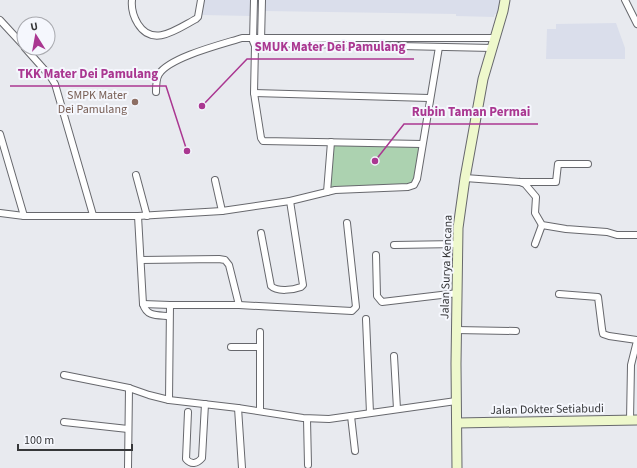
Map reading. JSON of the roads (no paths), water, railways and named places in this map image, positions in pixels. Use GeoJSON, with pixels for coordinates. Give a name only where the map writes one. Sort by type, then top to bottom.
{"type":"FeatureCollection","features":[{"type":"Feature","properties":{"kind":"main road","name":"Jalan Surya Kencana"},"geometry":{"type":"LineString","coordinates":[[457,468],[456,330],[458,293],[458,228],[465,178],[483,79],[505,0]]}},
{"type":"Feature","properties":{"kind":"main road","name":"Jalan Dokter Setiabudi"},"geometry":{"type":"LineString","coordinates":[[457,423],[633,420]]}},
{"type":"Feature","properties":{"kind":"street"},"geometry":{"type":"LineString","coordinates":[[132,0],[133,16],[142,31],[152,36],[157,36],[170,32],[196,20],[198,17],[201,0]]}},
{"type":"Feature","properties":{"kind":"street"},"geometry":{"type":"LineString","coordinates":[[254,0],[253,41],[492,48]]}},
{"type":"Feature","properties":{"kind":"street"},"geometry":{"type":"LineString","coordinates":[[262,0],[254,93],[261,138],[263,141],[422,144]]}},
{"type":"Feature","properties":{"kind":"street"},"geometry":{"type":"LineString","coordinates":[[625,0],[637,24]]}},
{"type":"Feature","properties":{"kind":"street"},"geometry":{"type":"LineString","coordinates":[[0,20],[16,37]]}},
{"type":"Feature","properties":{"kind":"street"},"geometry":{"type":"LineString","coordinates":[[156,92],[157,79],[160,73],[170,64],[208,48],[242,38],[253,37]]}},
{"type":"Feature","properties":{"kind":"street"},"geometry":{"type":"LineString","coordinates":[[259,42],[494,38]]}},
{"type":"Feature","properties":{"kind":"street"},"geometry":{"type":"LineString","coordinates":[[389,39],[389,46]]}},
{"type":"Feature","properties":{"kind":"street"},"geometry":{"type":"LineString","coordinates":[[0,214],[24,216],[146,216],[222,211],[290,201],[334,190],[408,187],[414,185],[417,179],[429,98],[439,47]]}},
{"type":"Feature","properties":{"kind":"street"},"geometry":{"type":"LineString","coordinates":[[33,56],[55,84],[93,215]]}},
{"type":"Feature","properties":{"kind":"street"},"geometry":{"type":"LineString","coordinates":[[254,93],[429,98]]}},
{"type":"Feature","properties":{"kind":"street"},"geometry":{"type":"LineString","coordinates":[[0,134],[24,216]]}},
{"type":"Feature","properties":{"kind":"street"},"geometry":{"type":"LineString","coordinates":[[327,192],[331,142]]}},
{"type":"Feature","properties":{"kind":"street"},"geometry":{"type":"LineString","coordinates":[[465,178],[520,182],[556,182],[558,164],[588,164]]}},
{"type":"Feature","properties":{"kind":"street"},"geometry":{"type":"LineString","coordinates":[[136,175],[146,216]]}},
{"type":"Feature","properties":{"kind":"street"},"geometry":{"type":"LineString","coordinates":[[215,180],[222,211]]}},
{"type":"Feature","properties":{"kind":"street"},"geometry":{"type":"LineString","coordinates":[[520,182],[525,184],[536,197],[535,213],[542,225]]}},
{"type":"Feature","properties":{"kind":"street"},"geometry":{"type":"LineString","coordinates":[[261,233],[271,286],[278,290],[301,287],[302,285],[290,201]]}},
{"type":"Feature","properties":{"kind":"street"},"geometry":{"type":"LineString","coordinates":[[138,216],[143,304],[145,310],[150,314],[169,316]]}},
{"type":"Feature","properties":{"kind":"street"},"geometry":{"type":"LineString","coordinates":[[143,304],[239,305],[352,311],[356,308],[347,223]]}},
{"type":"Feature","properties":{"kind":"street"},"geometry":{"type":"LineString","coordinates":[[542,225],[566,229],[607,232],[617,235],[637,235]]}},
{"type":"Feature","properties":{"kind":"street"},"geometry":{"type":"LineString","coordinates":[[535,244],[542,225]]}},
{"type":"Feature","properties":{"kind":"street"},"geometry":{"type":"LineString","coordinates":[[394,245],[458,244]]}},
{"type":"Feature","properties":{"kind":"street"},"geometry":{"type":"LineString","coordinates":[[376,255],[377,296],[382,302],[458,293]]}},
{"type":"Feature","properties":{"kind":"street"},"geometry":{"type":"LineString","coordinates":[[141,260],[225,260],[229,265],[239,305]]}},
{"type":"Feature","properties":{"kind":"street"},"geometry":{"type":"LineString","coordinates":[[559,294],[598,297],[603,334],[637,340],[631,365],[633,420]]}},
{"type":"Feature","properties":{"kind":"street"},"geometry":{"type":"LineString","coordinates":[[169,400],[170,305]]}},
{"type":"Feature","properties":{"kind":"street"},"geometry":{"type":"LineString","coordinates":[[366,319],[370,413]]}},
{"type":"Feature","properties":{"kind":"street"},"geometry":{"type":"LineString","coordinates":[[456,330],[516,331]]}},
{"type":"Feature","properties":{"kind":"street"},"geometry":{"type":"LineString","coordinates":[[260,332],[260,411]]}},
{"type":"Feature","properties":{"kind":"street"},"geometry":{"type":"LineString","coordinates":[[231,346],[260,347]]}},
{"type":"Feature","properties":{"kind":"street"},"geometry":{"type":"LineString","coordinates":[[394,356],[398,409]]}},
{"type":"Feature","properties":{"kind":"street"},"geometry":{"type":"LineString","coordinates":[[64,375],[129,388],[169,400],[260,411],[288,417],[329,419],[456,401]]}},
{"type":"Feature","properties":{"kind":"street"},"geometry":{"type":"LineString","coordinates":[[128,468],[129,388]]}},
{"type":"Feature","properties":{"kind":"street"},"geometry":{"type":"LineString","coordinates":[[188,412],[186,459],[189,462],[196,463],[202,458],[205,404]]}},
{"type":"Feature","properties":{"kind":"street"},"geometry":{"type":"LineString","coordinates":[[238,408],[242,468]]}},
{"type":"Feature","properties":{"kind":"street"},"geometry":{"type":"LineString","coordinates":[[351,416],[355,451]]}},
{"type":"Feature","properties":{"kind":"street"},"geometry":{"type":"LineString","coordinates":[[307,418],[308,466]]}},
{"type":"Feature","properties":{"kind":"street"},"geometry":{"type":"LineString","coordinates":[[64,422],[128,429]]}},
{"type":"Feature","properties":{"kind":"place","name":"SMPK Mater Dei Pamulang"},"geometry":{"type":"Point","coordinates":[135,102]}},
{"type":"Feature","properties":{"kind":"place","name":"SMUK Mater Dei Pamulang"},"geometry":{"type":"Point","coordinates":[202,106]}},
{"type":"Feature","properties":{"kind":"place","name":"TKK Mater Dei Pamulang"},"geometry":{"type":"Point","coordinates":[187,151]}},
{"type":"Feature","properties":{"kind":"place","name":"Rubin Taman Permai"},"geometry":{"type":"Point","coordinates":[375,161]}}]}
